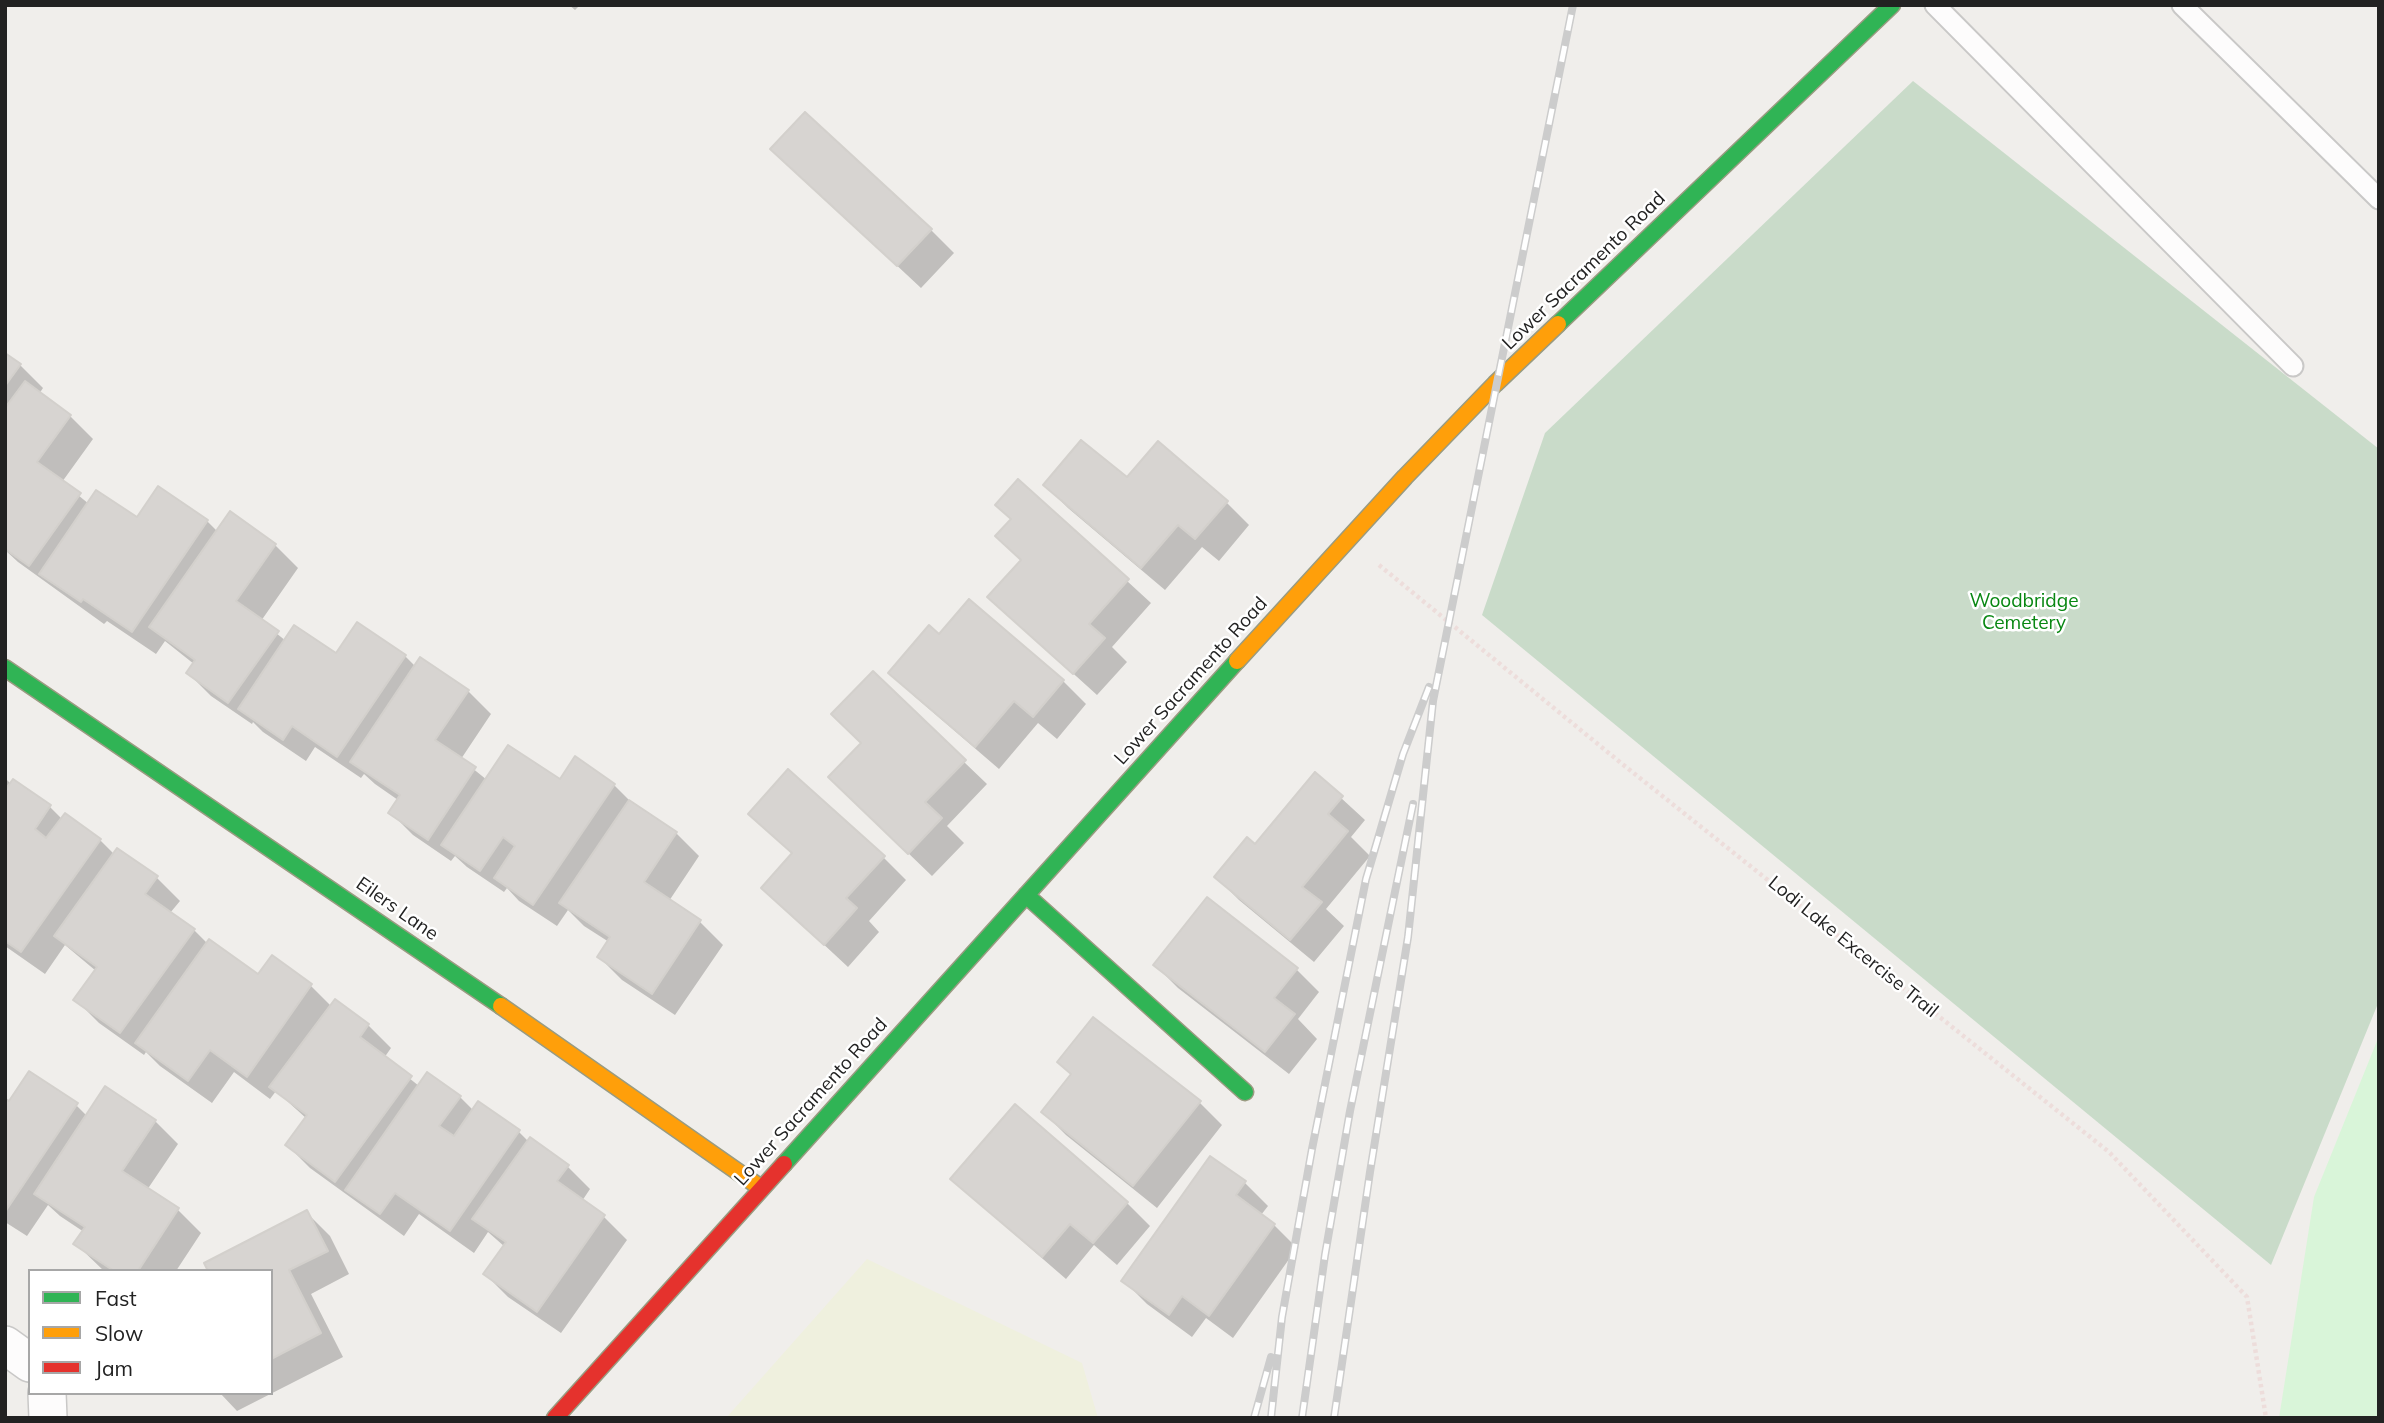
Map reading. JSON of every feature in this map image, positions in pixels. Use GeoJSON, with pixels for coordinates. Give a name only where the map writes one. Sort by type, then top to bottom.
{"type":"FeatureCollection","features":[{"type":"Feature","properties":{"kind":"main road","name":"Lower Sacramento Road"},"geometry":{"type":"LineString","coordinates":[[555,1418],[1347,539],[1495,384],[1892,5]]}},
{"type":"Feature","properties":{"kind":"main road","name":"Eilers Lane"},"geometry":{"type":"LineString","coordinates":[[5,668],[380,922],[761,1188]]}},
{"type":"Feature","properties":{"kind":"main road"},"geometry":{"type":"LineString","coordinates":[[1026,895],[1245,1092]]}},
{"type":"Feature","properties":{"kind":"street"},"geometry":{"type":"LineString","coordinates":[[5,1345],[28,1362]]}},
{"type":"Feature","properties":{"kind":"street"},"geometry":{"type":"LineString","coordinates":[[47,1395],[48,1418]]}},
{"type":"Feature","properties":{"kind":"lane"},"geometry":{"type":"LineString","coordinates":[[1935,5],[2293,366]]}},
{"type":"Feature","properties":{"kind":"lane"},"geometry":{"type":"LineString","coordinates":[[2182,5],[2379,199]]}},
{"type":"Feature","properties":{"kind":"path","name":"Lodi Lake Excercise Trail"},"geometry":{"type":"LineString","coordinates":[[1347,539],[1632,771],[2109,1152],[2247,1297],[2266,1418]]}},
{"type":"Feature","properties":{"kind":"green space","name":"Woodbridge Cemetery"},"geometry":{"type":"Polygon","coordinates":[[[1913,81],[2379,449],[2379,1001],[2271,1265],[1482,615],[1545,433],[1913,81]]]}},
{"type":"Feature","properties":{"kind":"green space"},"geometry":{"type":"Polygon","coordinates":[[[2379,1036],[2379,1418],[2279,1418],[2314,1197],[2379,1036]]]}},
{"type":"Feature","properties":{"kind":"green space"},"geometry":{"type":"Polygon","coordinates":[[[867,1259],[1082,1363],[1098,1418],[726,1418],[867,1259]]]}},
{"type":"Feature","properties":{"kind":"building"},"geometry":{"type":"Polygon","coordinates":[[[805,112],[932,229],[897,266],[770,149],[805,112]]]}},
{"type":"Feature","properties":{"kind":"building"},"geometry":{"type":"Polygon","coordinates":[[[5,353],[21,364],[5,386],[5,353]]]}},
{"type":"Feature","properties":{"kind":"building"},"geometry":{"type":"Polygon","coordinates":[[[25,381],[71,415],[37,462],[81,493],[29,566],[5,549],[5,408],[25,381]]]}},
{"type":"Feature","properties":{"kind":"building"},"geometry":{"type":"Polygon","coordinates":[[[1081,440],[1127,477],[1158,441],[1228,501],[1195,539],[1178,525],[1141,568],[1043,485],[1081,440]]]}},
{"type":"Feature","properties":{"kind":"building"},"geometry":{"type":"Polygon","coordinates":[[[1018,479],[1129,579],[1089,624],[1105,638],[1073,674],[987,597],[1021,560],[995,536],[1011,519],[995,505],[1018,479]]]}},
{"type":"Feature","properties":{"kind":"building"},"geometry":{"type":"Polygon","coordinates":[[[158,486],[208,520],[132,632],[39,574],[96,490],[137,517],[158,486]]]}},
{"type":"Feature","properties":{"kind":"building"},"geometry":{"type":"Polygon","coordinates":[[[230,511],[276,544],[236,601],[279,631],[228,703],[186,673],[195,660],[149,627],[230,511]]]}},
{"type":"Feature","properties":{"kind":"building"},"geometry":{"type":"Polygon","coordinates":[[[969,599],[1064,680],[1033,717],[1014,701],[975,747],[888,673],[929,625],[939,634],[969,599]]]}},
{"type":"Feature","properties":{"kind":"building"},"geometry":{"type":"Polygon","coordinates":[[[357,622],[406,655],[337,757],[292,726],[283,740],[238,709],[294,625],[336,653],[357,622]]]}},
{"type":"Feature","properties":{"kind":"building"},"geometry":{"type":"Polygon","coordinates":[[[420,657],[469,690],[435,740],[476,767],[428,840],[388,813],[400,795],[350,762],[420,657]]]}},
{"type":"Feature","properties":{"kind":"building"},"geometry":{"type":"Polygon","coordinates":[[[873,671],[966,760],[925,802],[942,818],[908,854],[828,777],[861,743],[831,714],[873,671]]]}},
{"type":"Feature","properties":{"kind":"building"},"geometry":{"type":"Polygon","coordinates":[[[508,745],[560,779],[575,756],[615,784],[533,905],[494,878],[515,846],[503,837],[480,871],[441,845],[508,745]]]}},
{"type":"Feature","properties":{"kind":"building"},"geometry":{"type":"Polygon","coordinates":[[[788,769],[885,856],[846,898],[857,908],[824,945],[761,888],[792,853],[748,814],[788,769]]]}},
{"type":"Feature","properties":{"kind":"building"},"geometry":{"type":"Polygon","coordinates":[[[1315,772],[1343,796],[1328,814],[1348,831],[1302,887],[1322,902],[1290,940],[1214,877],[1247,837],[1255,844],[1315,772]]]}},
{"type":"Feature","properties":{"kind":"building"},"geometry":{"type":"Polygon","coordinates":[[[13,779],[51,805],[35,829],[46,838],[65,813],[101,839],[21,952],[5,941],[5,790],[13,779]]]}},
{"type":"Feature","properties":{"kind":"building"},"geometry":{"type":"Polygon","coordinates":[[[629,800],[677,832],[644,882],[701,920],[652,994],[597,957],[610,937],[559,903],[629,800]]]}},
{"type":"Feature","properties":{"kind":"building"},"geometry":{"type":"Polygon","coordinates":[[[117,848],[158,876],[145,894],[195,929],[120,1033],[73,1000],[97,967],[54,936],[117,848]]]}},
{"type":"Feature","properties":{"kind":"building"},"geometry":{"type":"Polygon","coordinates":[[[1207,897],[1298,968],[1274,998],[1295,1014],[1265,1052],[1153,965],[1207,897]]]}},
{"type":"Feature","properties":{"kind":"building"},"geometry":{"type":"Polygon","coordinates":[[[209,939],[258,974],[272,955],[312,984],[247,1077],[210,1050],[188,1081],[135,1043],[209,939]]]}},
{"type":"Feature","properties":{"kind":"building"},"geometry":{"type":"Polygon","coordinates":[[[335,999],[369,1024],[360,1037],[412,1076],[335,1182],[285,1145],[307,1115],[269,1087],[335,999]]]}},
{"type":"Feature","properties":{"kind":"building"},"geometry":{"type":"Polygon","coordinates":[[[1093,1017],[1201,1101],[1133,1186],[1041,1112],[1071,1074],[1057,1062],[1093,1017]]]}},
{"type":"Feature","properties":{"kind":"building"},"geometry":{"type":"Polygon","coordinates":[[[29,1071],[78,1103],[5,1212],[5,1099],[9,1101],[29,1071]]]}},
{"type":"Feature","properties":{"kind":"building"},"geometry":{"type":"Polygon","coordinates":[[[427,1072],[461,1096],[439,1126],[454,1136],[478,1101],[520,1130],[450,1231],[395,1193],[380,1214],[345,1190],[427,1072]]]}},
{"type":"Feature","properties":{"kind":"building"},"geometry":{"type":"Polygon","coordinates":[[[105,1086],[156,1120],[122,1171],[179,1208],[139,1269],[111,1269],[73,1244],[85,1227],[34,1194],[105,1086]]]}},
{"type":"Feature","properties":{"kind":"building"},"geometry":{"type":"Polygon","coordinates":[[[1015,1104],[1128,1202],[1093,1243],[1070,1224],[1042,1257],[950,1179],[1015,1104]]]}},
{"type":"Feature","properties":{"kind":"building"},"geometry":{"type":"Polygon","coordinates":[[[530,1137],[569,1165],[557,1181],[605,1215],[537,1312],[483,1274],[506,1242],[472,1219],[530,1137]]]}},
{"type":"Feature","properties":{"kind":"building"},"geometry":{"type":"Polygon","coordinates":[[[1210,1156],[1246,1181],[1236,1195],[1275,1224],[1209,1316],[1182,1296],[1169,1315],[1121,1281],[1210,1156]]]}},
{"type":"Feature","properties":{"kind":"building"},"geometry":{"type":"Polygon","coordinates":[[[307,1210],[328,1251],[289,1270],[321,1333],[273,1358],[273,1269],[207,1269],[204,1263],[307,1210]]]}},
{"type":"Feature","properties":{"kind":"railway"},"geometry":{"type":"LineString","coordinates":[[1334,1418],[1408,937],[1433,701],[1573,5]]}},
{"type":"Feature","properties":{"kind":"railway"},"geometry":{"type":"LineString","coordinates":[[1271,1418],[1282,1317],[1312,1149],[1366,879],[1403,754],[1429,687]]}},
{"type":"Feature","properties":{"kind":"railway"},"geometry":{"type":"LineString","coordinates":[[1302,1418],[1325,1255],[1350,1111],[1413,804]]}},
{"type":"Feature","properties":{"kind":"railway"},"geometry":{"type":"LineString","coordinates":[[1254,1418],[1271,1357]]}},
{"type":"Feature","properties":{"kind":"traffic: fast"},"geometry":{"type":"LineString","coordinates":[[1558,324],[1892,5]]}},
{"type":"Feature","properties":{"kind":"traffic: fast"},"geometry":{"type":"LineString","coordinates":[[784,1164],[1237,661]]}},
{"type":"Feature","properties":{"kind":"traffic: fast"},"geometry":{"type":"LineString","coordinates":[[5,668],[501,1006]]}},
{"type":"Feature","properties":{"kind":"traffic: fast"},"geometry":{"type":"LineString","coordinates":[[1026,895],[1245,1092]]}},
{"type":"Feature","properties":{"kind":"traffic: slow"},"geometry":{"type":"LineString","coordinates":[[1237,661],[1405,477],[1495,384],[1558,324]]}},
{"type":"Feature","properties":{"kind":"traffic: slow"},"geometry":{"type":"LineString","coordinates":[[501,1006],[761,1188]]}},
{"type":"Feature","properties":{"kind":"traffic: jam"},"geometry":{"type":"LineString","coordinates":[[555,1418],[784,1164]]}}]}
